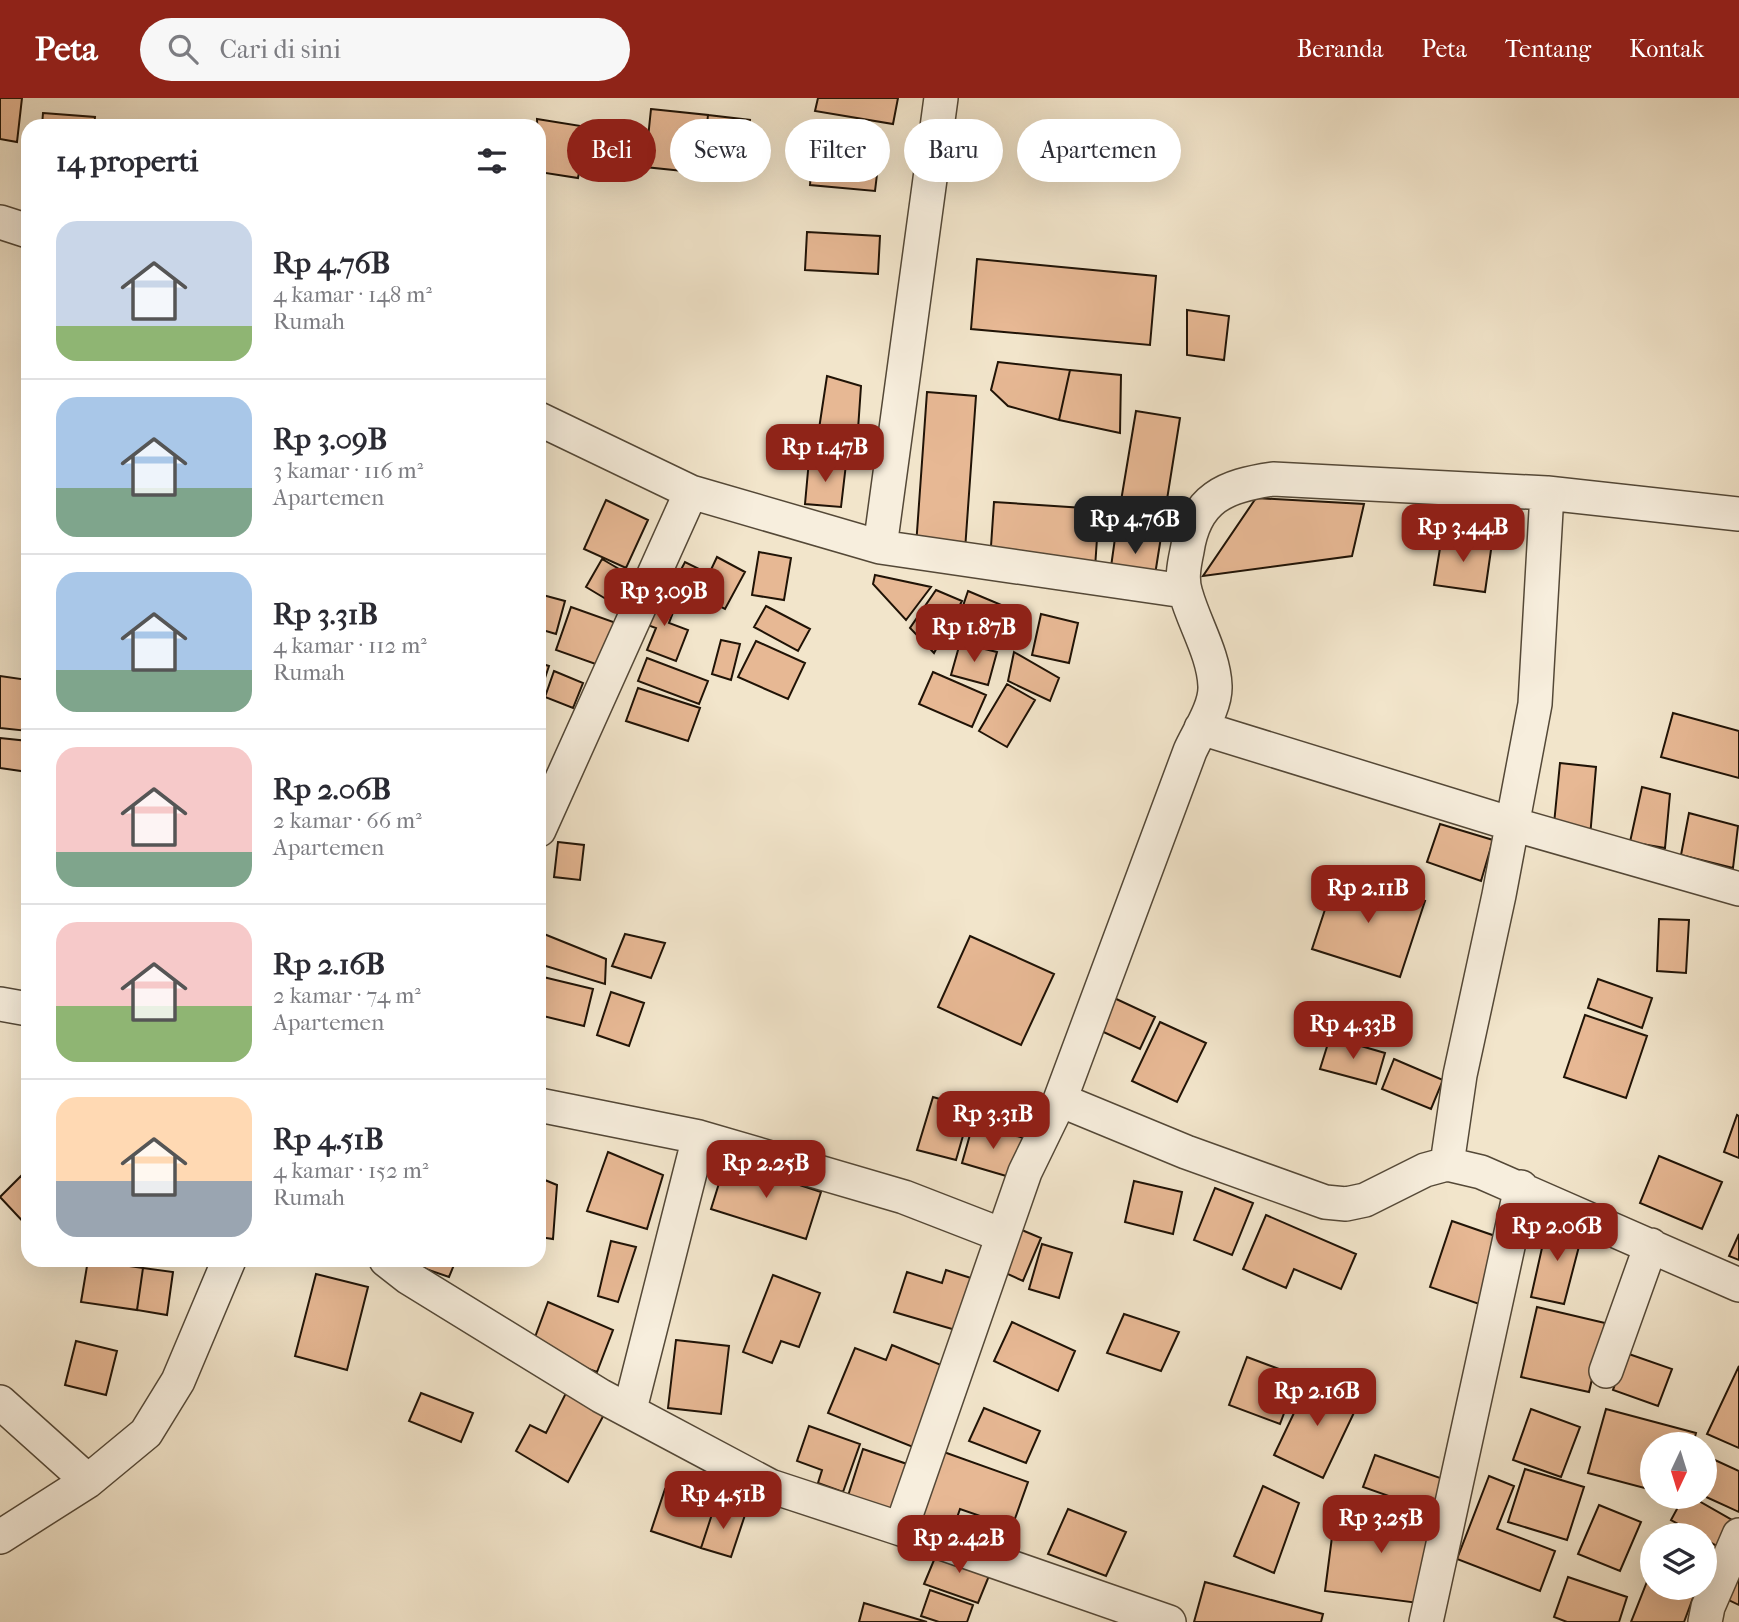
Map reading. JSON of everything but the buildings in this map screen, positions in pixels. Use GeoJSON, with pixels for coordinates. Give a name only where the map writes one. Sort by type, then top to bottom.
{"type":"FeatureCollection","features":[{"type":"Feature","properties":{"kind":"street"},"geometry":{"type":"LineString","coordinates":[[880,547],[941,98]]}},
{"type":"Feature","properties":{"kind":"street"},"geometry":{"type":"LineString","coordinates":[[0,222],[21,228]]}},
{"type":"Feature","properties":{"kind":"street"},"geometry":{"type":"LineString","coordinates":[[546,422],[691,492],[880,547],[1184,591]]}},
{"type":"Feature","properties":{"kind":"street"},"geometry":{"type":"LineString","coordinates":[[901,1529],[1024,1172],[1060,1100],[1215,689],[1213,674],[1184,591],[1183,574],[1189,536],[1202,509],[1217,495],[1240,484],[1273,479],[1547,493],[1739,514]]}},
{"type":"Feature","properties":{"kind":"street"},"geometry":{"type":"LineString","coordinates":[[546,815],[691,492]]}},
{"type":"Feature","properties":{"kind":"street"},"geometry":{"type":"LineString","coordinates":[[1447,1164],[1460,1075],[1535,704],[1547,493]]}},
{"type":"Feature","properties":{"kind":"street"},"geometry":{"type":"LineString","coordinates":[[1200,727],[1512,824],[1739,889]]}},
{"type":"Feature","properties":{"kind":"street"},"geometry":{"type":"LineString","coordinates":[[0,1004],[21,1008]]}},
{"type":"Feature","properties":{"kind":"street"},"geometry":{"type":"LineString","coordinates":[[1060,1100],[1173,1147],[1325,1202],[1346,1204],[1365,1200],[1425,1170],[1447,1164],[1481,1172],[1521,1187],[1739,1285]]}},
{"type":"Feature","properties":{"kind":"street"},"geometry":{"type":"LineString","coordinates":[[546,1106],[699,1137],[904,1197],[1002,1235]]}},
{"type":"Feature","properties":{"kind":"street"},"geometry":{"type":"LineString","coordinates":[[630,1409],[699,1137]]}},
{"type":"Feature","properties":{"kind":"street"},"geometry":{"type":"LineString","coordinates":[[1426,1622],[1521,1187]]}},
{"type":"Feature","properties":{"kind":"street"},"geometry":{"type":"LineString","coordinates":[[1606,1371],[1651,1245]]}},
{"type":"Feature","properties":{"kind":"street"},"geometry":{"type":"LineString","coordinates":[[0,1537],[88,1481],[146,1433],[178,1381],[226,1267]]}},
{"type":"Feature","properties":{"kind":"street"},"geometry":{"type":"LineString","coordinates":[[396,1267],[420,1285],[601,1396],[630,1409],[770,1486],[1169,1622]]}},
{"type":"Feature","properties":{"kind":"street"},"geometry":{"type":"LineString","coordinates":[[0,1402],[88,1481]]}},
{"type":"Feature","properties":{"kind":"street"},"geometry":{"type":"LineString","coordinates":[[1705,1622],[1708,1607],[1739,1535]]}}]}
